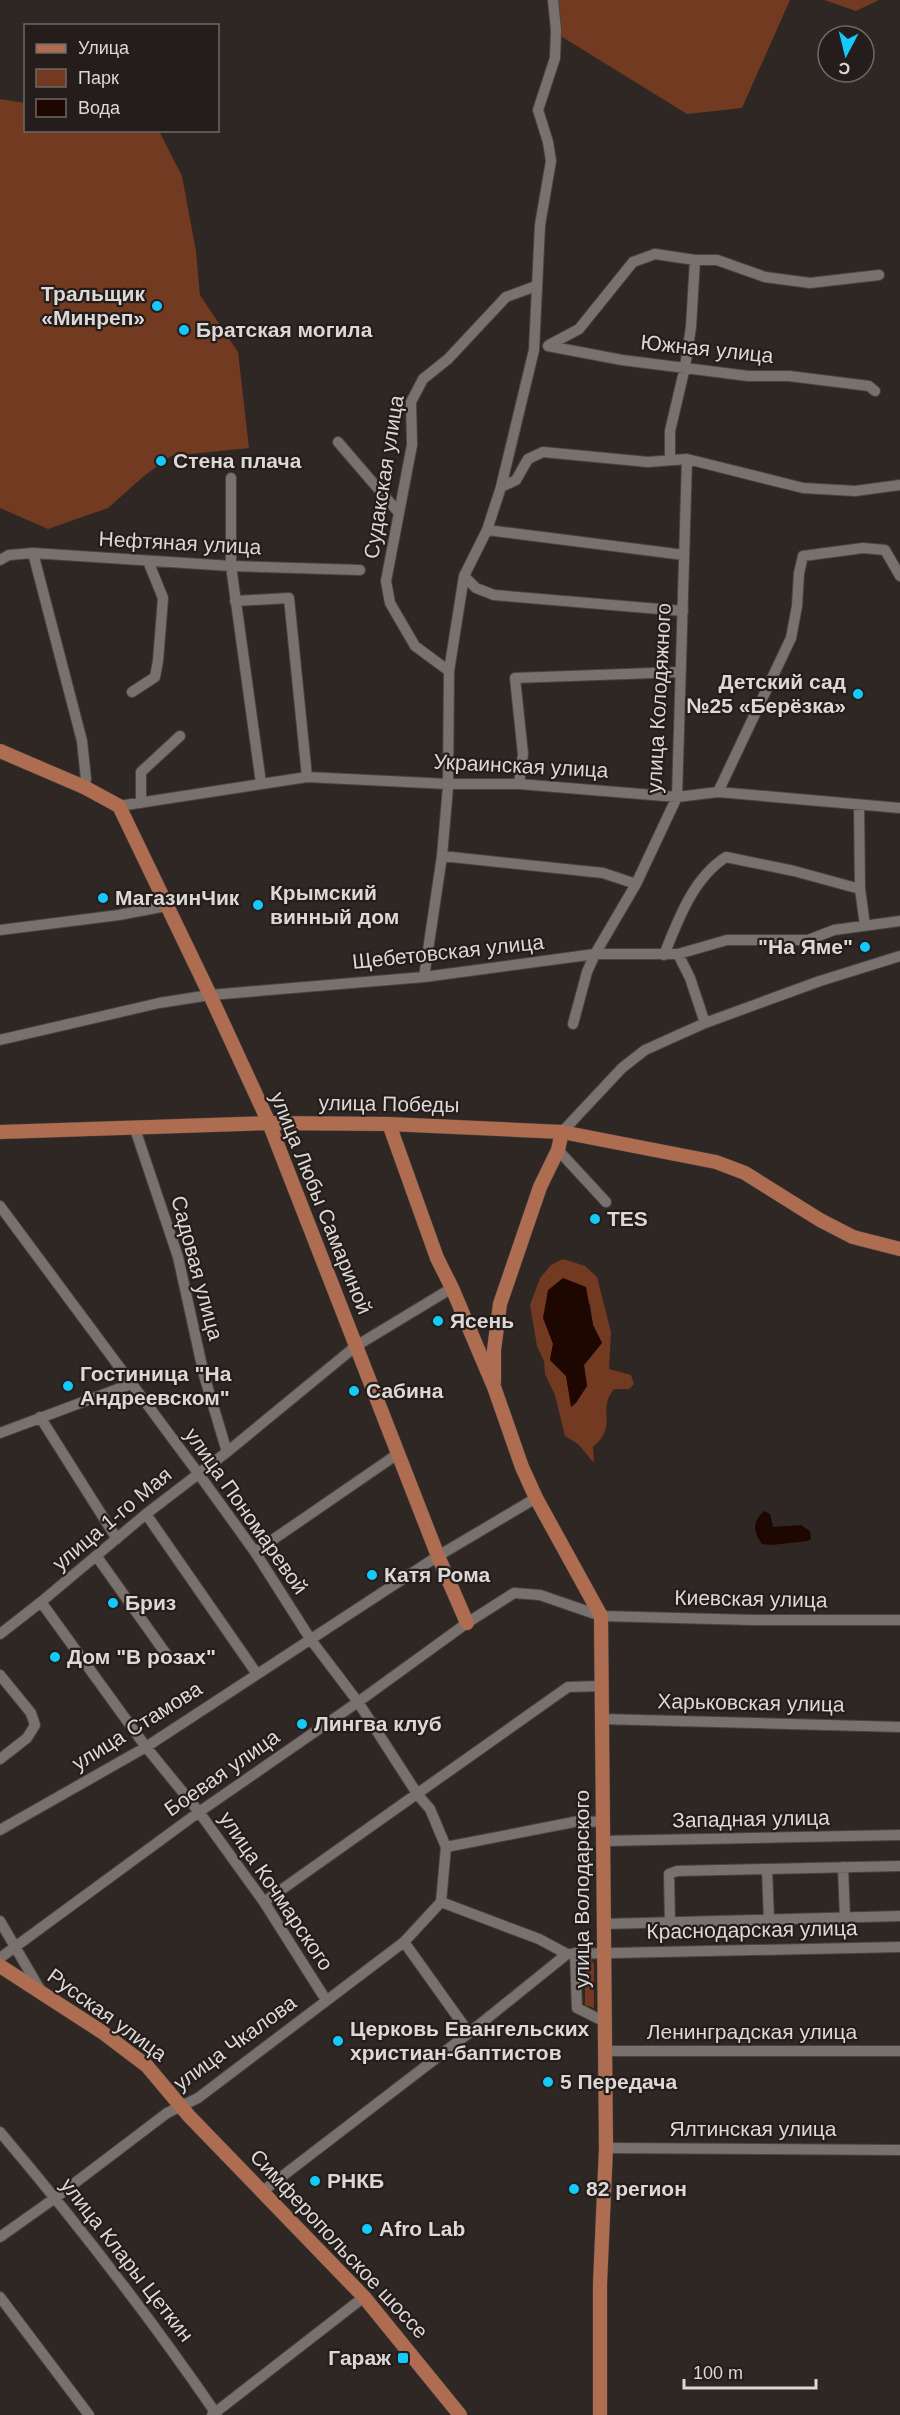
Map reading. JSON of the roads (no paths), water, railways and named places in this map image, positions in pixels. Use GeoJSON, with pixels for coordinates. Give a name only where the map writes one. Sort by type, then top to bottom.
{"type":"FeatureCollection","features":[{"type":"Feature","properties":{"kind":"main road"},"geometry":{"type":"LineString","coordinates":[[0,751],[84,787],[119,806]]}},
{"type":"Feature","properties":{"kind":"main road","name":"улица Любы Самариной"},"geometry":{"type":"LineString","coordinates":[[119,806],[269,1123],[438,1556],[467,1623]]}},
{"type":"Feature","properties":{"kind":"main road","name":"улица Победы"},"geometry":{"type":"LineString","coordinates":[[0,1132],[269,1123],[389,1124],[562,1132],[716,1162],[745,1173],[820,1220],[853,1237],[900,1249]]}},
{"type":"Feature","properties":{"kind":"main road","name":"улица Володарского"},"geometry":{"type":"LineString","coordinates":[[389,1124],[437,1258],[494,1387],[522,1467],[536,1498],[601,1616],[603,2021],[606,2148],[600,2284],[600,2415]]}},
{"type":"Feature","properties":{"kind":"main road","name":"улица Володарского"},"geometry":{"type":"LineString","coordinates":[[494,1387],[494,1350],[500,1304],[540,1187],[558,1150],[562,1132]]}},
{"type":"Feature","properties":{"kind":"main road","name":"Русская улица"},"geometry":{"type":"LineString","coordinates":[[0,1966],[102,2032],[147,2066],[182,2107]]}},
{"type":"Feature","properties":{"kind":"main road","name":"Симферопольское шоссе"},"geometry":{"type":"LineString","coordinates":[[182,2107],[364,2297],[460,2415]]}},
{"type":"Feature","properties":{"kind":"street"},"geometry":{"type":"LineString","coordinates":[[424,977],[442,856],[448,784],[449,671],[464,576],[487,530],[501,487],[534,350],[540,225],[551,161],[549,142],[538,110],[555,58],[556,30],[553,0]]}},
{"type":"Feature","properties":{"kind":"street"},"geometry":{"type":"LineString","coordinates":[[534,350],[549,345],[579,329],[633,262],[655,254],[695,260],[717,260],[765,277],[810,283],[879,275]]}},
{"type":"Feature","properties":{"kind":"street"},"geometry":{"type":"LineString","coordinates":[[670,459],[670,431],[685,367],[691,327],[695,260]]}},
{"type":"Feature","properties":{"kind":"street","name":"Судакская улица"},"geometry":{"type":"LineString","coordinates":[[449,671],[415,646],[390,603],[386,581],[412,444],[411,402],[423,379],[448,358],[506,297],[536,286]]}},
{"type":"Feature","properties":{"kind":"street","name":"Южная улица"},"geometry":{"type":"LineString","coordinates":[[549,345],[622,360],[748,376],[789,376],[857,384],[869,386],[875,391]]}},
{"type":"Feature","properties":{"kind":"street"},"geometry":{"type":"LineString","coordinates":[[338,442],[399,513]]}},
{"type":"Feature","properties":{"kind":"street"},"geometry":{"type":"LineString","coordinates":[[501,487],[516,480],[528,459],[543,452],[648,462],[687,459],[803,488],[855,491],[900,485]]}},
{"type":"Feature","properties":{"kind":"street","name":"улица Колодяжного"},"geometry":{"type":"LineString","coordinates":[[573,1024],[587,972],[595,954],[636,884],[677,798],[687,459]]}},
{"type":"Feature","properties":{"kind":"street"},"geometry":{"type":"LineString","coordinates":[[231,478],[231,566],[261,783]]}},
{"type":"Feature","properties":{"kind":"street"},"geometry":{"type":"LineString","coordinates":[[487,530],[684,555]]}},
{"type":"Feature","properties":{"kind":"street"},"geometry":{"type":"LineString","coordinates":[[718,792],[791,638],[803,556],[863,548],[885,550],[900,576]]}},
{"type":"Feature","properties":{"kind":"street"},"geometry":{"type":"LineString","coordinates":[[33,553],[82,741],[86,779],[84,787]]}},
{"type":"Feature","properties":{"kind":"street","name":"Нефтяная улица"},"geometry":{"type":"LineString","coordinates":[[0,560],[9,555],[33,553],[231,566],[360,570]]}},
{"type":"Feature","properties":{"kind":"street"},"geometry":{"type":"LineString","coordinates":[[132,692],[155,677],[158,661],[163,598],[148,561]]}},
{"type":"Feature","properties":{"kind":"street"},"geometry":{"type":"LineString","coordinates":[[464,576],[476,588],[494,595],[683,610]]}},
{"type":"Feature","properties":{"kind":"street"},"geometry":{"type":"LineString","coordinates":[[235,601],[289,598],[307,777]]}},
{"type":"Feature","properties":{"kind":"street"},"geometry":{"type":"LineString","coordinates":[[519,784],[523,754],[514,678],[680,672]]}},
{"type":"Feature","properties":{"kind":"street"},"geometry":{"type":"LineString","coordinates":[[141,803],[141,772],[180,736]]}},
{"type":"Feature","properties":{"kind":"street","name":"Украинская улица"},"geometry":{"type":"LineString","coordinates":[[119,806],[307,777],[448,784],[519,784],[677,798],[718,792],[900,808]]}},
{"type":"Feature","properties":{"kind":"street"},"geometry":{"type":"LineString","coordinates":[[859,805],[860,889],[865,925]]}},
{"type":"Feature","properties":{"kind":"street"},"geometry":{"type":"LineString","coordinates":[[442,856],[603,873],[636,884]]}},
{"type":"Feature","properties":{"kind":"street"},"geometry":{"type":"LineString","coordinates":[[664,955],[683,908],[712,866],[726,857],[794,871],[860,889]]}},
{"type":"Feature","properties":{"kind":"street"},"geometry":{"type":"LineString","coordinates":[[0,930],[119,915],[166,906]]}},
{"type":"Feature","properties":{"kind":"street","name":"Щебетовская улица"},"geometry":{"type":"LineString","coordinates":[[0,1040],[159,1003],[210,995],[424,977],[595,954],[678,954],[692,952],[711,943],[727,940],[808,940],[834,930],[900,921]]}},
{"type":"Feature","properties":{"kind":"street"},"geometry":{"type":"LineString","coordinates":[[678,954],[690,978],[705,1023]]}},
{"type":"Feature","properties":{"kind":"street"},"geometry":{"type":"LineString","coordinates":[[562,1132],[594,1094],[645,1050],[705,1023],[820,981],[900,956]]}},
{"type":"Feature","properties":{"kind":"street","name":"Садовая улица"},"geometry":{"type":"LineString","coordinates":[[135,1129],[178,1257],[204,1375],[227,1452]]}},
{"type":"Feature","properties":{"kind":"street"},"geometry":{"type":"LineString","coordinates":[[558,1150],[606,1202]]}},
{"type":"Feature","properties":{"kind":"street","name":"улица Пономаревой"},"geometry":{"type":"LineString","coordinates":[[0,1206],[255,1552],[311,1640],[358,1702],[418,1795],[430,1809],[446,1847]]}},
{"type":"Feature","properties":{"kind":"street","name":"улица 1-го Мая"},"geometry":{"type":"LineString","coordinates":[[0,1634],[356,1346],[452,1288]]}},
{"type":"Feature","properties":{"kind":"street"},"geometry":{"type":"LineString","coordinates":[[0,1432],[131,1384]]}},
{"type":"Feature","properties":{"kind":"street"},"geometry":{"type":"LineString","coordinates":[[40,1417],[117,1539]]}},
{"type":"Feature","properties":{"kind":"street"},"geometry":{"type":"LineString","coordinates":[[255,1552],[399,1453]]}},
{"type":"Feature","properties":{"kind":"street","name":"улица Стамова"},"geometry":{"type":"LineString","coordinates":[[0,1830],[146,1747],[438,1556],[536,1498]]}},
{"type":"Feature","properties":{"kind":"street"},"geometry":{"type":"LineString","coordinates":[[146,1514],[257,1674]]}},
{"type":"Feature","properties":{"kind":"street"},"geometry":{"type":"LineString","coordinates":[[97,1557],[169,1658]]}},
{"type":"Feature","properties":{"kind":"street","name":"Боевая улица"},"geometry":{"type":"LineString","coordinates":[[0,1959],[198,1812],[358,1702],[467,1623],[514,1593],[540,1595],[601,1616]]}},
{"type":"Feature","properties":{"kind":"street","name":"улица Кочмарского"},"geometry":{"type":"LineString","coordinates":[[41,1602],[146,1747],[198,1812],[264,1902],[327,2000]]}},
{"type":"Feature","properties":{"kind":"street","name":"Киевская улица"},"geometry":{"type":"LineString","coordinates":[[601,1616],[752,1620],[900,1620]]}},
{"type":"Feature","properties":{"kind":"street"},"geometry":{"type":"LineString","coordinates":[[0,1675],[31,1713],[35,1725],[27,1738],[0,1759]]}},
{"type":"Feature","properties":{"kind":"street"},"geometry":{"type":"LineString","coordinates":[[264,1902],[568,1687],[602,1686]]}},
{"type":"Feature","properties":{"kind":"street","name":"Харьковская улица"},"geometry":{"type":"LineString","coordinates":[[602,1719],[900,1726]]}},
{"type":"Feature","properties":{"kind":"street"},"geometry":{"type":"LineString","coordinates":[[571,1954],[539,1939],[441,1902],[446,1847],[579,1821],[602,1822]]}},
{"type":"Feature","properties":{"kind":"street","name":"Западная улица"},"geometry":{"type":"LineString","coordinates":[[603,1842],[900,1836]]}},
{"type":"Feature","properties":{"kind":"street"},"geometry":{"type":"LineString","coordinates":[[670,1923],[669,1875],[677,1871],[900,1866]]}},
{"type":"Feature","properties":{"kind":"street"},"geometry":{"type":"LineString","coordinates":[[843,1867],[845,1918]]}},
{"type":"Feature","properties":{"kind":"street"},"geometry":{"type":"LineString","coordinates":[[767,1869],[769,1920]]}},
{"type":"Feature","properties":{"kind":"street","name":"улица Чкалова"},"geometry":{"type":"LineString","coordinates":[[0,2237],[167,2113],[198,2098],[404,1942],[441,1902]]}},
{"type":"Feature","properties":{"kind":"street"},"geometry":{"type":"LineString","coordinates":[[604,1924],[900,1916]]}},
{"type":"Feature","properties":{"kind":"street"},"geometry":{"type":"LineString","coordinates":[[0,1921],[42,1993]]}},
{"type":"Feature","properties":{"kind":"street"},"geometry":{"type":"LineString","coordinates":[[404,1942],[469,2033]]}},
{"type":"Feature","properties":{"kind":"street","name":"Краснодарская улица"},"geometry":{"type":"LineString","coordinates":[[571,1954],[900,1947]]}},
{"type":"Feature","properties":{"kind":"street"},"geometry":{"type":"LineString","coordinates":[[571,1954],[577,2008],[603,2021]]}},
{"type":"Feature","properties":{"kind":"street"},"geometry":{"type":"LineString","coordinates":[[263,2191],[571,1954]]}},
{"type":"Feature","properties":{"kind":"street","name":"Ленинградская улица"},"geometry":{"type":"LineString","coordinates":[[604,2051],[900,2051]]}},
{"type":"Feature","properties":{"kind":"street","name":"улица Клары Цеткин"},"geometry":{"type":"LineString","coordinates":[[0,2132],[55,2198],[171,2347],[214,2414]]}},
{"type":"Feature","properties":{"kind":"street","name":"Ялтинская улица"},"geometry":{"type":"LineString","coordinates":[[606,2148],[900,2150]]}},
{"type":"Feature","properties":{"kind":"street"},"geometry":{"type":"LineString","coordinates":[[0,2297],[89,2415]]}},
{"type":"Feature","properties":{"kind":"street"},"geometry":{"type":"LineString","coordinates":[[214,2414],[364,2297]]}},
{"type":"Feature","properties":{"kind":"water"},"geometry":{"type":"Polygon","coordinates":[[[563,1278],[586,1287],[593,1325],[602,1343],[584,1365],[587,1386],[571,1407],[566,1376],[550,1360],[553,1344],[543,1318],[548,1290],[563,1278]]]}},
{"type":"Feature","properties":{"kind":"water"},"geometry":{"type":"Polygon","coordinates":[[[764,1511],[770,1514],[773,1527],[801,1525],[810,1531],[811,1539],[771,1545],[762,1544],[755,1527],[757,1519],[764,1511]]]}},
{"type":"Feature","properties":{"kind":"place","name":"Тральщик «Минреп»"},"geometry":{"type":"Point","coordinates":[157,306]}},
{"type":"Feature","properties":{"kind":"place","name":"Братская могила"},"geometry":{"type":"Point","coordinates":[184,330]}},
{"type":"Feature","properties":{"kind":"place","name":"Стена плача"},"geometry":{"type":"Point","coordinates":[161,461]}},
{"type":"Feature","properties":{"kind":"place","name":"Детский сад №25 «Берёзка»"},"geometry":{"type":"Point","coordinates":[858,694]}},
{"type":"Feature","properties":{"kind":"place","name":"МагазинЧик"},"geometry":{"type":"Point","coordinates":[103,898]}},
{"type":"Feature","properties":{"kind":"place","name":"Крымский винный дом"},"geometry":{"type":"Point","coordinates":[258,905]}},
{"type":"Feature","properties":{"kind":"place","name":"\"На Яме\""},"geometry":{"type":"Point","coordinates":[865,947]}},
{"type":"Feature","properties":{"kind":"place","name":"TES"},"geometry":{"type":"Point","coordinates":[595,1219]}},
{"type":"Feature","properties":{"kind":"place","name":"Ясень"},"geometry":{"type":"Point","coordinates":[438,1321]}},
{"type":"Feature","properties":{"kind":"place","name":"Гостиница \"На Андреевском\""},"geometry":{"type":"Point","coordinates":[68,1386]}},
{"type":"Feature","properties":{"kind":"place","name":"Сабина"},"geometry":{"type":"Point","coordinates":[354,1391]}},
{"type":"Feature","properties":{"kind":"place","name":"Катя Рома"},"geometry":{"type":"Point","coordinates":[372,1575]}},
{"type":"Feature","properties":{"kind":"place","name":"Бриз"},"geometry":{"type":"Point","coordinates":[113,1603]}},
{"type":"Feature","properties":{"kind":"place","name":"Дом \"В розах\""},"geometry":{"type":"Point","coordinates":[55,1657]}},
{"type":"Feature","properties":{"kind":"place","name":"Лингва клуб"},"geometry":{"type":"Point","coordinates":[302,1724]}},
{"type":"Feature","properties":{"kind":"place","name":"Церковь Евангельских христиан-баптистов"},"geometry":{"type":"Point","coordinates":[338,2041]}},
{"type":"Feature","properties":{"kind":"place","name":"5 Передача"},"geometry":{"type":"Point","coordinates":[548,2082]}},
{"type":"Feature","properties":{"kind":"place","name":"РНКБ"},"geometry":{"type":"Point","coordinates":[315,2181]}},
{"type":"Feature","properties":{"kind":"place","name":"82 регион"},"geometry":{"type":"Point","coordinates":[574,2189]}},
{"type":"Feature","properties":{"kind":"place","name":"Afro Lab"},"geometry":{"type":"Point","coordinates":[367,2229]}},
{"type":"Feature","properties":{"kind":"place","name":"Гараж"},"geometry":{"type":"Point","coordinates":[403,2358]}}]}
